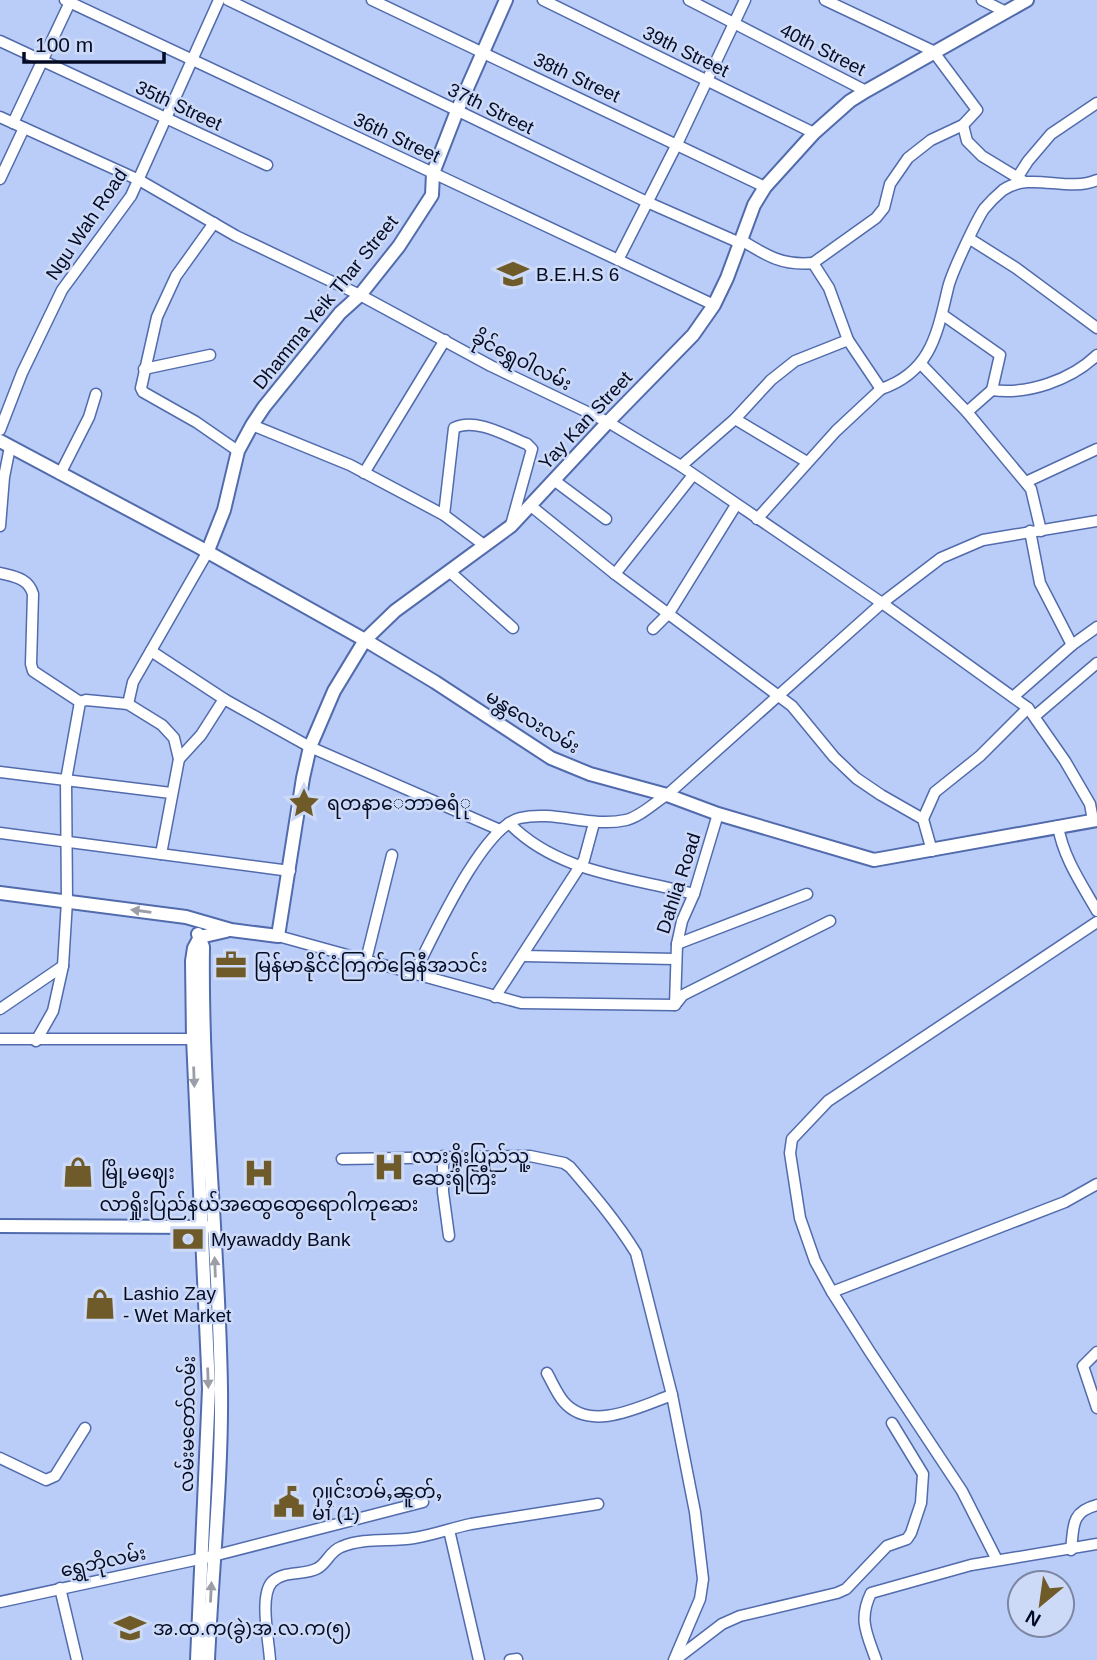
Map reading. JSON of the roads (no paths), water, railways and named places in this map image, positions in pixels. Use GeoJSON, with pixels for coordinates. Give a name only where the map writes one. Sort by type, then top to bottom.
{"type":"FeatureCollection","features":[{"type":"Feature","properties":{"kind":"main road","name":"Dhamma Yeik Thar Street"},"geometry":{"type":"LineString","coordinates":[[207,553],[225,510],[238,451],[252,425],[340,313],[360,295],[432,195],[433,173],[506,0]]}},
{"type":"Feature","properties":{"kind":"main road","name":"Yay Kan Street"},"geometry":{"type":"LineString","coordinates":[[278,936],[310,747],[334,691],[365,640],[395,611],[511,526],[693,335],[713,305],[754,205],[765,187],[814,132],[866,91],[1027,0]]}},
{"type":"Feature","properties":{"kind":"main road","name":"မန္တလေးလမ်း"},"geometry":{"type":"LineString","coordinates":[[5,444],[365,640],[551,758],[590,774],[667,794],[718,814],[874,860],[1095,820]]}},
{"type":"Feature","properties":{"kind":"main road"},"geometry":{"type":"LineString","coordinates":[[0,893],[186,917],[231,930],[278,936]]}},
{"type":"Feature","properties":{"kind":"main road"},"geometry":{"type":"LineString","coordinates":[[186,917],[200,937],[231,930]]}},
{"type":"Feature","properties":{"kind":"main road","name":"လမ်းမတော်လမ်း"},"geometry":{"type":"LineString","coordinates":[[200,937],[194,948],[192,961],[199,1039],[213,1345],[209,1389],[218,1510],[208,1660]]}},
{"type":"Feature","properties":{"kind":"main road"},"geometry":{"type":"LineString","coordinates":[[0,1226],[207,1227]]}},
{"type":"Feature","properties":{"kind":"main road","name":"လမ်းမတော်လမ်း"},"geometry":{"type":"LineString","coordinates":[[197,1660],[200,1559],[213,1467]]}},
{"type":"Feature","properties":{"kind":"street","name":"Ngu Wah Road"},"geometry":{"type":"LineString","coordinates":[[0,430],[62,290],[131,196],[219,0]]}},
{"type":"Feature","properties":{"kind":"street","name":"37th Street"},"geometry":{"type":"LineString","coordinates":[[228,0],[647,202],[741,242],[772,259],[797,265],[813,263]]}},
{"type":"Feature","properties":{"kind":"street","name":"38th Street"},"geometry":{"type":"LineString","coordinates":[[372,0],[765,187]]}},
{"type":"Feature","properties":{"kind":"street","name":"39th Street"},"geometry":{"type":"LineString","coordinates":[[543,0],[814,132]]}},
{"type":"Feature","properties":{"kind":"street","name":"40th Street"},"geometry":{"type":"LineString","coordinates":[[689,0],[866,91]]}},
{"type":"Feature","properties":{"kind":"street"},"geometry":{"type":"LineString","coordinates":[[618,260],[677,144],[745,0]]}},
{"type":"Feature","properties":{"kind":"street"},"geometry":{"type":"LineString","coordinates":[[825,0],[933,51],[977,110],[963,125],[931,140],[908,158],[890,184],[884,208],[876,218],[813,263],[829,288],[848,340],[881,389]]}},
{"type":"Feature","properties":{"kind":"street"},"geometry":{"type":"LineString","coordinates":[[982,0],[1004,11]]}},
{"type":"Feature","properties":{"kind":"street","name":"36th Street"},"geometry":{"type":"LineString","coordinates":[[69,1],[713,305]]}},
{"type":"Feature","properties":{"kind":"street"},"geometry":{"type":"LineString","coordinates":[[13,123],[69,1]]}},
{"type":"Feature","properties":{"kind":"street","name":"35th Street"},"geometry":{"type":"LineString","coordinates":[[0,41],[267,165]]}},
{"type":"Feature","properties":{"kind":"street"},"geometry":{"type":"LineString","coordinates":[[757,519],[807,462],[881,389],[899,383],[921,364],[936,337],[948,285],[984,210],[1003,190],[1020,180],[1028,161],[1051,134],[1097,103]]}},
{"type":"Feature","properties":{"kind":"street","name":"ခိုင်ရွှေဝါလမ်း"},"geometry":{"type":"LineString","coordinates":[[0,117],[139,180],[236,236],[360,295],[491,366],[608,422],[681,466],[1013,696],[1031,712],[1090,804],[1095,820]]}},
{"type":"Feature","properties":{"kind":"street"},"geometry":{"type":"LineString","coordinates":[[963,125],[967,141],[982,156],[1020,180],[1085,185],[1096,183]]}},
{"type":"Feature","properties":{"kind":"street"},"geometry":{"type":"LineString","coordinates":[[0,179],[24,128]]}},
{"type":"Feature","properties":{"kind":"street"},"geometry":{"type":"LineString","coordinates":[[214,223],[176,276],[157,317],[141,388],[143,392],[196,422],[238,451]]}},
{"type":"Feature","properties":{"kind":"street"},"geometry":{"type":"LineString","coordinates":[[970,239],[1016,268],[1097,328]]}},
{"type":"Feature","properties":{"kind":"street"},"geometry":{"type":"LineString","coordinates":[[943,315],[1000,355],[992,390],[967,412]]}},
{"type":"Feature","properties":{"kind":"street"},"geometry":{"type":"LineString","coordinates":[[364,472],[445,340]]}},
{"type":"Feature","properties":{"kind":"street"},"geometry":{"type":"LineString","coordinates":[[681,466],[735,419],[771,380],[795,361],[848,340]]}},
{"type":"Feature","properties":{"kind":"street"},"geometry":{"type":"LineString","coordinates":[[144,369],[210,355]]}},
{"type":"Feature","properties":{"kind":"street"},"geometry":{"type":"LineString","coordinates":[[992,390],[1012,393],[1058,380],[1097,355]]}},
{"type":"Feature","properties":{"kind":"street"},"geometry":{"type":"LineString","coordinates":[[921,364],[967,412],[1031,489],[1040,583],[1072,645]]}},
{"type":"Feature","properties":{"kind":"street"},"geometry":{"type":"LineString","coordinates":[[61,474],[89,417],[96,394]]}},
{"type":"Feature","properties":{"kind":"street"},"geometry":{"type":"LineString","coordinates":[[735,419],[807,462]]}},
{"type":"Feature","properties":{"kind":"street"},"geometry":{"type":"LineString","coordinates":[[252,425],[364,472],[444,514],[484,545]]}},
{"type":"Feature","properties":{"kind":"street"},"geometry":{"type":"LineString","coordinates":[[444,514],[454,428],[460,425],[483,427],[527,444],[532,449],[511,526]]}},
{"type":"Feature","properties":{"kind":"street"},"geometry":{"type":"LineString","coordinates":[[0,526],[5,444]]}},
{"type":"Feature","properties":{"kind":"street"},"geometry":{"type":"LineString","coordinates":[[1026,482],[1097,449]]}},
{"type":"Feature","properties":{"kind":"street"},"geometry":{"type":"LineString","coordinates":[[615,574],[693,475]]}},
{"type":"Feature","properties":{"kind":"street"},"geometry":{"type":"LineString","coordinates":[[555,481],[606,519]]}},
{"type":"Feature","properties":{"kind":"street"},"geometry":{"type":"LineString","coordinates":[[653,629],[669,613],[736,505]]}},
{"type":"Feature","properties":{"kind":"street"},"geometry":{"type":"LineString","coordinates":[[531,506],[615,574],[792,706],[834,757],[856,778],[881,796],[923,819]]}},
{"type":"Feature","properties":{"kind":"street"},"geometry":{"type":"LineString","coordinates":[[414,974],[459,887],[500,830],[509,823],[519,818],[544,816],[594,823],[629,819],[667,794],[882,603],[941,558],[983,540],[1097,521]]}},
{"type":"Feature","properties":{"kind":"street"},"geometry":{"type":"LineString","coordinates":[[128,704],[133,682],[207,553]]}},
{"type":"Feature","properties":{"kind":"street"},"geometry":{"type":"LineString","coordinates":[[449,571],[513,628]]}},
{"type":"Feature","properties":{"kind":"street"},"geometry":{"type":"LineString","coordinates":[[0,573],[24,580],[31,586],[33,671],[80,702]]}},
{"type":"Feature","properties":{"kind":"street"},"geometry":{"type":"LineString","coordinates":[[1013,696],[1097,627]]}},
{"type":"Feature","properties":{"kind":"street"},"geometry":{"type":"LineString","coordinates":[[151,651],[223,699],[310,747],[500,830]]}},
{"type":"Feature","properties":{"kind":"street"},"geometry":{"type":"LineString","coordinates":[[932,851],[923,819],[936,792],[1031,712],[1097,663]]}},
{"type":"Feature","properties":{"kind":"street"},"geometry":{"type":"LineString","coordinates":[[178,759],[201,735],[223,699]]}},
{"type":"Feature","properties":{"kind":"street"},"geometry":{"type":"LineString","coordinates":[[80,702],[86,700],[128,704],[174,738],[178,759],[161,854]]}},
{"type":"Feature","properties":{"kind":"street"},"geometry":{"type":"LineString","coordinates":[[36,1041],[53,1011],[63,966],[66,780],[80,702]]}},
{"type":"Feature","properties":{"kind":"street"},"geometry":{"type":"LineString","coordinates":[[0,772],[171,793]]}},
{"type":"Feature","properties":{"kind":"street","name":"Dahlia Road"},"geometry":{"type":"LineString","coordinates":[[675,1005],[675,959],[682,921],[694,894],[718,814]]}},
{"type":"Feature","properties":{"kind":"street"},"geometry":{"type":"LineString","coordinates":[[509,823],[523,838],[539,849],[580,867],[694,894]]}},
{"type":"Feature","properties":{"kind":"street"},"geometry":{"type":"LineString","coordinates":[[495,997],[584,860],[594,823]]}},
{"type":"Feature","properties":{"kind":"street"},"geometry":{"type":"LineString","coordinates":[[1058,825],[1068,860],[1097,911]]}},
{"type":"Feature","properties":{"kind":"street"},"geometry":{"type":"LineString","coordinates":[[0,833],[290,871]]}},
{"type":"Feature","properties":{"kind":"street"},"geometry":{"type":"LineString","coordinates":[[366,960],[392,855]]}},
{"type":"Feature","properties":{"kind":"street"},"geometry":{"type":"LineString","coordinates":[[677,944],[807,894]]}},
{"type":"Feature","properties":{"kind":"street"},"geometry":{"type":"LineString","coordinates":[[278,936],[521,1003],[675,1005],[683,995],[830,921]]}},
{"type":"Feature","properties":{"kind":"street"},"geometry":{"type":"LineString","coordinates":[[997,1560],[962,1491],[832,1292],[815,1261],[800,1218],[790,1153],[792,1139],[828,1101],[1097,922]]}},
{"type":"Feature","properties":{"kind":"street"},"geometry":{"type":"LineString","coordinates":[[523,956],[675,959]]}},
{"type":"Feature","properties":{"kind":"street"},"geometry":{"type":"LineString","coordinates":[[0,1009],[63,966]]}},
{"type":"Feature","properties":{"kind":"street"},"geometry":{"type":"LineString","coordinates":[[0,1039],[199,1039]]}},
{"type":"Feature","properties":{"kind":"street"},"geometry":{"type":"LineString","coordinates":[[443,1156],[443,1192],[449,1236]]}},
{"type":"Feature","properties":{"kind":"street"},"geometry":{"type":"LineString","coordinates":[[342,1159],[530,1156],[564,1163],[613,1217],[636,1253],[672,1395],[695,1512],[703,1579],[700,1599],[674,1660]]}},
{"type":"Feature","properties":{"kind":"street"},"geometry":{"type":"LineString","coordinates":[[832,1292],[1065,1202],[1097,1184]]}},
{"type":"Feature","properties":{"kind":"street"},"geometry":{"type":"LineString","coordinates":[[1097,1352],[1083,1366],[1097,1408]]}},
{"type":"Feature","properties":{"kind":"street"},"geometry":{"type":"LineString","coordinates":[[547,1373],[564,1402],[589,1416],[611,1416],[672,1395]]}},
{"type":"Feature","properties":{"kind":"street"},"geometry":{"type":"LineString","coordinates":[[674,1660],[722,1624],[740,1616],[846,1589],[887,1546],[907,1539],[921,1503],[923,1474],[892,1423]]}},
{"type":"Feature","properties":{"kind":"street"},"geometry":{"type":"LineString","coordinates":[[0,1458],[50,1480],[85,1428]]}},
{"type":"Feature","properties":{"kind":"street","name":"ရွှေဘိုလမ်း"},"geometry":{"type":"LineString","coordinates":[[0,1602],[213,1556],[423,1502]]}},
{"type":"Feature","properties":{"kind":"street"},"geometry":{"type":"LineString","coordinates":[[270,1660],[265,1604],[273,1580],[317,1569],[333,1551],[341,1547],[371,1539],[392,1541],[417,1538],[597,1504]]}},
{"type":"Feature","properties":{"kind":"street"},"geometry":{"type":"LineString","coordinates":[[1072,1550],[1074,1520],[1079,1513],[1097,1505]]}},
{"type":"Feature","properties":{"kind":"street"},"geometry":{"type":"LineString","coordinates":[[449,1530],[479,1660]]}},
{"type":"Feature","properties":{"kind":"street"},"geometry":{"type":"LineString","coordinates":[[876,1660],[863,1618],[871,1593],[971,1565],[1097,1544]]}},
{"type":"Feature","properties":{"kind":"street"},"geometry":{"type":"LineString","coordinates":[[60,1588],[77,1660]]}},
{"type":"Feature","properties":{"kind":"place","name":"B.E.H.S 6"},"geometry":{"type":"Point","coordinates":[513,274]}},
{"type":"Feature","properties":{"kind":"place","name":"ရတနာေဘာဓရံု"},"geometry":{"type":"Point","coordinates":[304,803]}},
{"type":"Feature","properties":{"kind":"place","name":"မြန်မာနိုင်ငံကြက်ခြေနီအသင်း"},"geometry":{"type":"Point","coordinates":[231,965]}},
{"type":"Feature","properties":{"kind":"place","name":"လားရှိုးပြည်သူ့ ဆေးရုံကြီး"},"geometry":{"type":"Point","coordinates":[389,1167]}},
{"type":"Feature","properties":{"kind":"place","name":"မြို့မဈေး"},"geometry":{"type":"Point","coordinates":[78,1172]}},
{"type":"Feature","properties":{"kind":"place","name":"လာရှိုးပြည်နယ်အထွေထွေရောဂါကုဆေး"},"geometry":{"type":"Point","coordinates":[259,1173]}},
{"type":"Feature","properties":{"kind":"place","name":"Myawaddy Bank"},"geometry":{"type":"Point","coordinates":[188,1239]}},
{"type":"Feature","properties":{"kind":"place","name":"Lashio Zay - Wet Market"},"geometry":{"type":"Point","coordinates":[100,1304]}},
{"type":"Feature","properties":{"kind":"place","name":"ႁူင်းတမ်ႇၼူတ်ႇ မၢႆ (1)"},"geometry":{"type":"Point","coordinates":[289,1502]}},
{"type":"Feature","properties":{"kind":"place","name":"အ.ထ.က(ခွဲ)အ.လ.က(၅)"},"geometry":{"type":"Point","coordinates":[130,1628]}}]}
